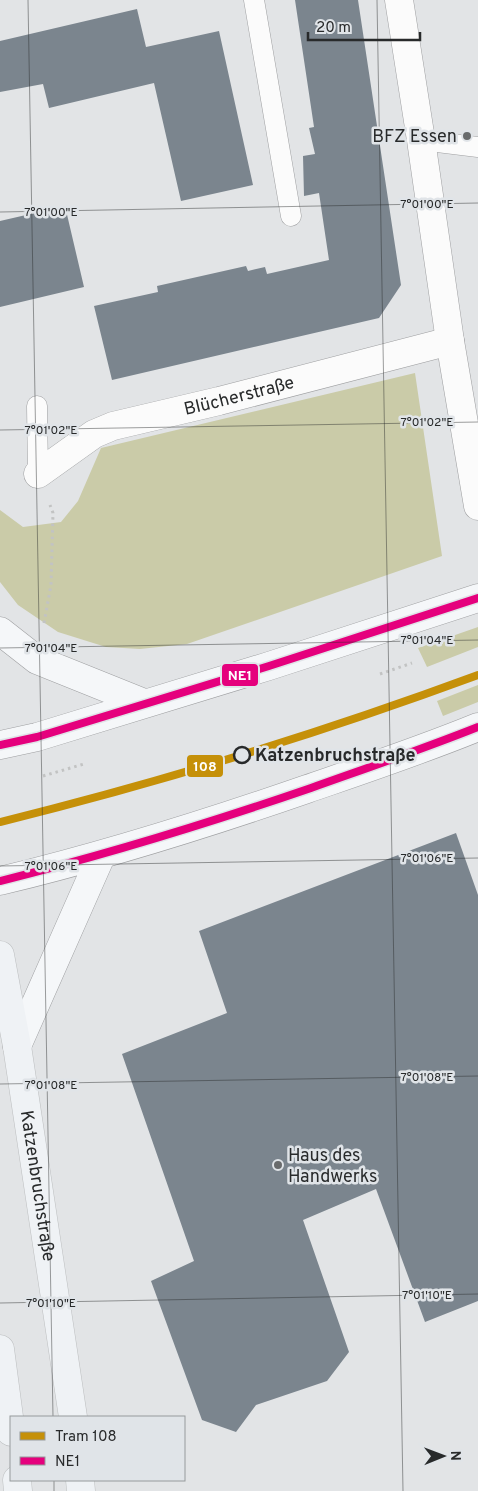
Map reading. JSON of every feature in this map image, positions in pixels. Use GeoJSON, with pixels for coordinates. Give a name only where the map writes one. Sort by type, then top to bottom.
{"type":"FeatureCollection","features":[{"type":"Feature","properties":{"kind":"main road"},"geometry":{"type":"LineString","coordinates":[[0,745],[37,737],[269,666],[478,598]]}},
{"type":"Feature","properties":{"kind":"main road"},"geometry":{"type":"LineString","coordinates":[[0,631],[37,660],[144,703]]}},
{"type":"Feature","properties":{"kind":"main road"},"geometry":{"type":"LineString","coordinates":[[0,881],[101,856],[220,819],[421,750],[478,727]]}},
{"type":"Feature","properties":{"kind":"main road"},"geometry":{"type":"LineString","coordinates":[[17,1046],[101,856]]}},
{"type":"Feature","properties":{"kind":"main road","name":"Katzenbruchstraße"},"geometry":{"type":"LineString","coordinates":[[0,956],[17,1046],[74,1416]]}},
{"type":"Feature","properties":{"kind":"main road"},"geometry":{"type":"LineString","coordinates":[[0,1349],[10,1424]]}},
{"type":"Feature","properties":{"kind":"street"},"geometry":{"type":"LineString","coordinates":[[399,0],[450,341],[470,403],[478,506]]}},
{"type":"Feature","properties":{"kind":"street","name":"Blücherstraße"},"geometry":{"type":"LineString","coordinates":[[38,474],[94,434],[113,426],[219,401],[450,341]]}},
{"type":"Feature","properties":{"kind":"lane"},"geometry":{"type":"LineString","coordinates":[[254,0],[291,216]]}},
{"type":"Feature","properties":{"kind":"lane"},"geometry":{"type":"LineString","coordinates":[[421,140],[478,147]]}},
{"type":"Feature","properties":{"kind":"lane"},"geometry":{"type":"LineString","coordinates":[[37,406],[38,474]]}},
{"type":"Feature","properties":{"kind":"path"},"geometry":{"type":"LineString","coordinates":[[37,660],[51,585],[53,513],[38,474]]}},
{"type":"Feature","properties":{"kind":"path"},"geometry":{"type":"LineString","coordinates":[[380,674],[412,663]]}},
{"type":"Feature","properties":{"kind":"path"},"geometry":{"type":"LineString","coordinates":[[43,776],[84,764]]}},
{"type":"Feature","properties":{"kind":"green space"},"geometry":{"type":"Polygon","coordinates":[[[415,373],[442,556],[187,644],[140,649],[106,647],[58,632],[18,605],[0,582],[0,510],[23,527],[61,522],[78,501],[101,448],[415,373]]]}},
{"type":"Feature","properties":{"kind":"green space"},"geometry":{"type":"Polygon","coordinates":[[[478,627],[478,647],[427,667],[418,648],[478,627]]]}},
{"type":"Feature","properties":{"kind":"green space"},"geometry":{"type":"Polygon","coordinates":[[[478,685],[478,702],[443,716],[437,701],[478,685]]]}},
{"type":"Feature","properties":{"kind":"building"},"geometry":{"type":"Polygon","coordinates":[[[295,0],[358,0],[401,285],[379,318],[112,380],[94,306],[158,292],[157,286],[246,266],[248,271],[265,267],[267,274],[329,260],[319,193],[304,196],[303,156],[315,154],[309,128],[314,127],[295,0]]]}},
{"type":"Feature","properties":{"kind":"building"},"geometry":{"type":"Polygon","coordinates":[[[137,9],[146,47],[219,31],[253,185],[181,201],[154,83],[49,108],[43,84],[0,92],[0,41],[137,9]]]}},
{"type":"Feature","properties":{"kind":"building"},"geometry":{"type":"Polygon","coordinates":[[[65,206],[84,287],[0,307],[0,221],[65,206]]]}},
{"type":"Feature","properties":{"kind":"building"},"geometry":{"type":"Polygon","coordinates":[[[456,833],[478,895],[478,1301],[425,1322],[376,1189],[303,1220],[349,1352],[327,1381],[256,1405],[236,1432],[202,1420],[151,1281],[194,1261],[122,1054],[227,1013],[199,931],[456,833]]]}},
{"type":"Feature","properties":{"kind":"tram line","name":"108"},"geometry":{"type":"LineString","coordinates":[[0,822],[61,807],[241,755],[360,717],[478,675]]}},
{"type":"Feature","properties":{"kind":"transit line","name":"NE1"},"geometry":{"type":"LineString","coordinates":[[0,745],[37,737],[269,666],[478,598]]}},
{"type":"Feature","properties":{"kind":"transit line","name":"NE1"},"geometry":{"type":"LineString","coordinates":[[0,881],[157,838],[234,814],[374,766],[478,727]]}},
{"type":"Feature","properties":{"kind":"place","name":"BFZ Essen"},"geometry":{"type":"Point","coordinates":[467,136]}},
{"type":"Feature","properties":{"kind":"place","name":"Katzenbruchstraße"},"geometry":{"type":"Point","coordinates":[242,755]}},
{"type":"Feature","properties":{"kind":"place","name":"Haus des Handwerks"},"geometry":{"type":"Point","coordinates":[278,1165]}}]}
